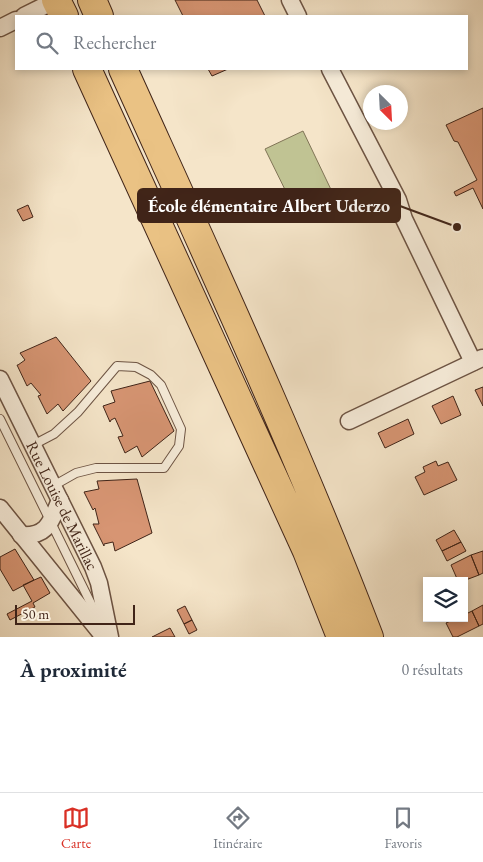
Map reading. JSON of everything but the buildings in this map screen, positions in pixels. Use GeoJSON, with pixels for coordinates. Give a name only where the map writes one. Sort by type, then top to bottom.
{"type":"FeatureCollection","features":[{"type":"Feature","properties":{"kind":"highway"},"geometry":{"type":"LineString","coordinates":[[56,0],[64,15]]}},
{"type":"Feature","properties":{"kind":"highway"},"geometry":{"type":"LineString","coordinates":[[92,0],[99,15]]}},
{"type":"Feature","properties":{"kind":"highway"},"geometry":{"type":"LineString","coordinates":[[87,70],[310,560],[341,637]]}},
{"type":"Feature","properties":{"kind":"highway"},"geometry":{"type":"LineString","coordinates":[[123,70],[269,394],[370,637]]}},
{"type":"Feature","properties":{"kind":"highway"},"geometry":{"type":"LineString","coordinates":[[310,560],[318,605],[331,637]]}},
{"type":"Feature","properties":{"kind":"street"},"geometry":{"type":"LineString","coordinates":[[26,15],[56,0]]}},
{"type":"Feature","properties":{"kind":"street"},"geometry":{"type":"LineString","coordinates":[[290,0],[298,15]]}},
{"type":"Feature","properties":{"kind":"street"},"geometry":{"type":"LineString","coordinates":[[331,70],[398,200],[404,219],[478,360],[349,422]]}},
{"type":"Feature","properties":{"kind":"street","name":"Rue Louise de Marillac"},"geometry":{"type":"LineString","coordinates":[[0,379],[96,575],[107,637]]}},
{"type":"Feature","properties":{"kind":"street"},"geometry":{"type":"LineString","coordinates":[[21,535],[39,534],[46,529],[51,522],[56,493]]}},
{"type":"Feature","properties":{"kind":"street"},"geometry":{"type":"LineString","coordinates":[[0,508],[107,637]]}},
{"type":"Feature","properties":{"kind":"lane"},"geometry":{"type":"LineString","coordinates":[[33,445],[54,434],[78,412],[117,366],[136,367],[150,375],[161,385],[181,429],[179,446],[164,468],[96,468],[76,473],[56,493]]}},
{"type":"Feature","properties":{"kind":"lane"},"geometry":{"type":"LineString","coordinates":[[0,419],[107,637]]}},
{"type":"Feature","properties":{"kind":"green space"},"geometry":{"type":"Polygon","coordinates":[[[303,131],[336,200],[299,218],[265,149],[303,131]]]}},
{"type":"Feature","properties":{"kind":"place","name":"École élémentaire Albert Uderzo"},"geometry":{"type":"Point","coordinates":[457,227]}}]}
